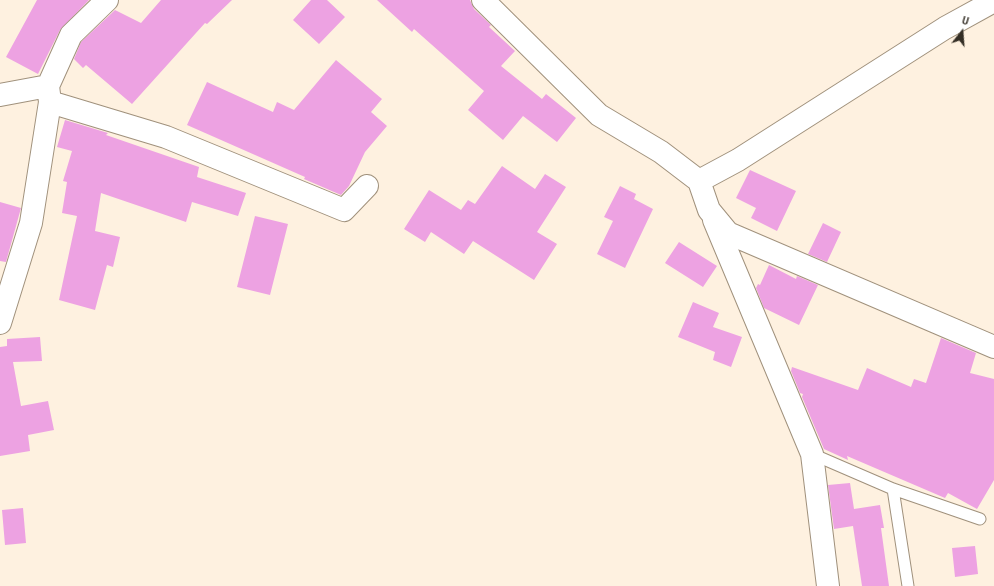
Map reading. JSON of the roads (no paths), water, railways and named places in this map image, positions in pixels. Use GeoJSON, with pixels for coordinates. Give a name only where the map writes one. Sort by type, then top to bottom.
{"type":"FeatureCollection","features":[{"type":"Feature","properties":{"kind":"street"},"geometry":{"type":"LineString","coordinates":[[0,323],[32,223],[49,94],[70,36],[107,0]]}},
{"type":"Feature","properties":{"kind":"street"},"geometry":{"type":"LineString","coordinates":[[484,0],[599,115],[661,152],[699,181],[812,454],[828,586]]}},
{"type":"Feature","properties":{"kind":"street"},"geometry":{"type":"LineString","coordinates":[[699,181],[738,160],[945,28],[994,1]]}},
{"type":"Feature","properties":{"kind":"street"},"geometry":{"type":"LineString","coordinates":[[0,95],[49,94],[166,137],[344,210],[367,186]]}},
{"type":"Feature","properties":{"kind":"street"},"geometry":{"type":"LineString","coordinates":[[710,210],[728,233],[994,347]]}},
{"type":"Feature","properties":{"kind":"lane"},"geometry":{"type":"LineString","coordinates":[[812,454],[893,489],[980,519]]}},
{"type":"Feature","properties":{"kind":"lane"},"geometry":{"type":"LineString","coordinates":[[893,489],[908,586]]}}]}
